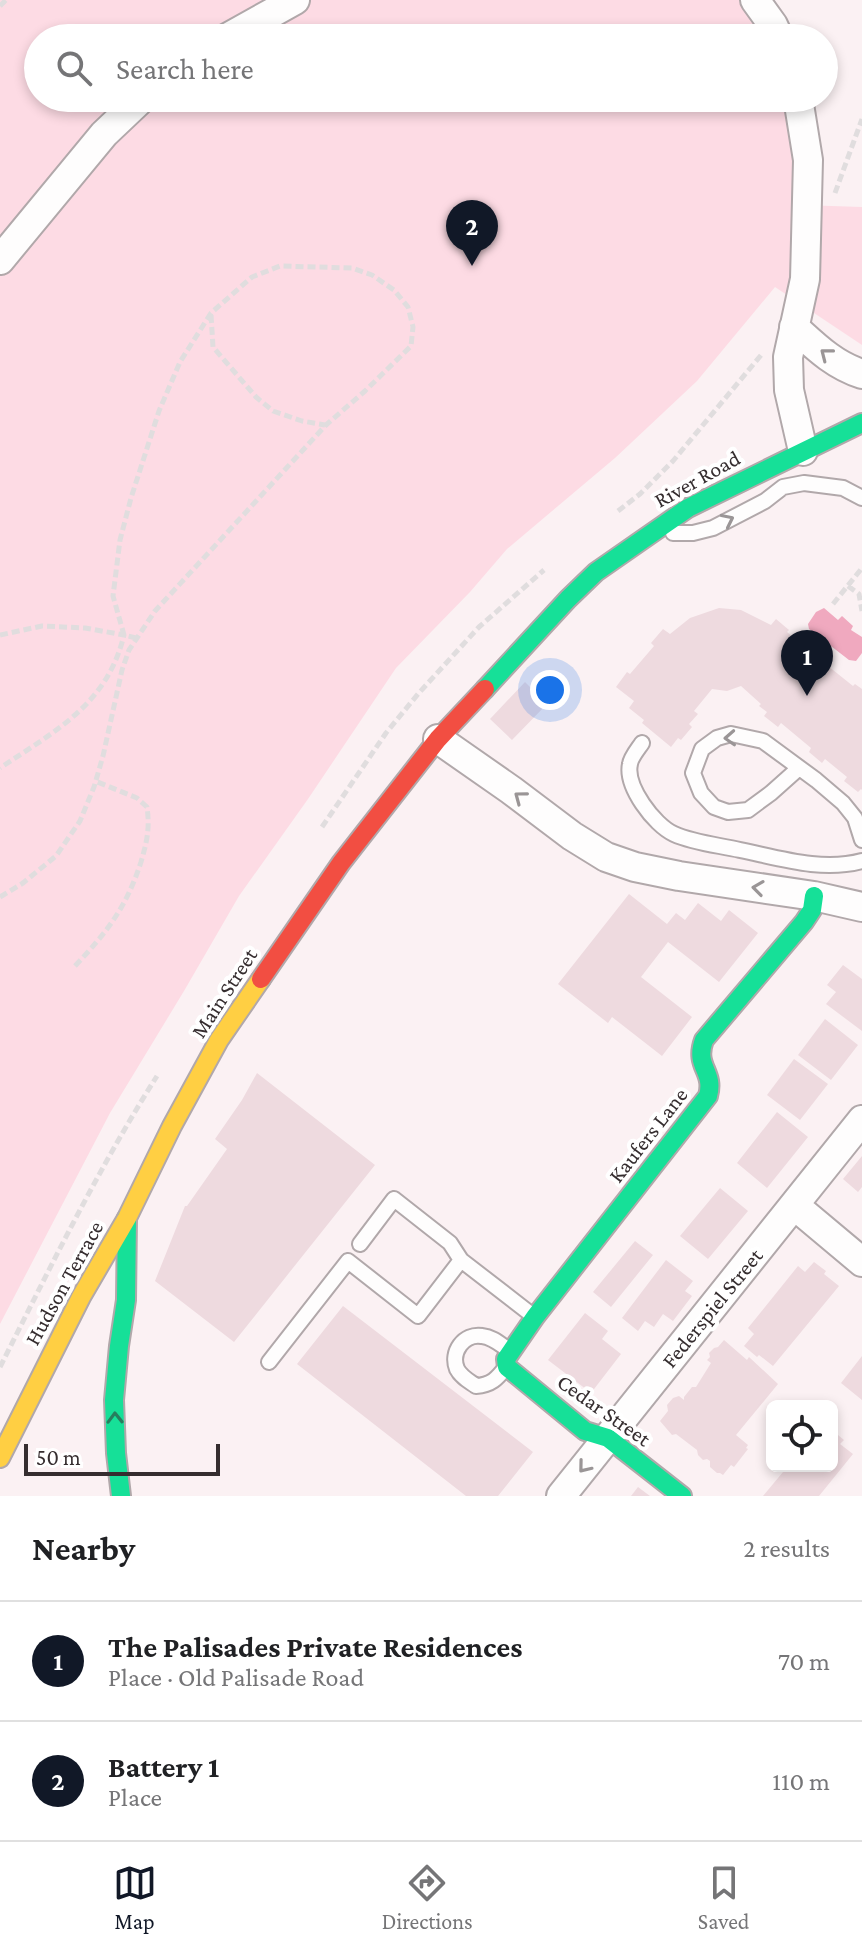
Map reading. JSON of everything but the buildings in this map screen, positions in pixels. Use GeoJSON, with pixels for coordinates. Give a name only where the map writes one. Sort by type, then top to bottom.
{"type":"FeatureCollection","features":[{"type":"Feature","properties":{"kind":"main road","name":"River Road"},"geometry":{"type":"LineString","coordinates":[[568,599],[596,572],[688,508],[862,423]]}},
{"type":"Feature","properties":{"kind":"main road","name":"Main Street"},"geometry":{"type":"LineString","coordinates":[[121,1496],[114,1400],[126,1300],[127,1218],[172,1126],[219,1040],[341,863],[438,739],[568,599]]}},
{"type":"Feature","properties":{"kind":"main road","name":"Kaufers Lane"},"geometry":{"type":"LineString","coordinates":[[507,1359],[535,1317],[708,1096],[710,1075],[700,1062],[699,1054],[704,1040],[804,922],[812,910],[814,896]]}},
{"type":"Feature","properties":{"kind":"main road","name":"Hudson Terrace"},"geometry":{"type":"LineString","coordinates":[[0,1458],[81,1297],[127,1218]]}},
{"type":"Feature","properties":{"kind":"main road","name":"Cedar Street"},"geometry":{"type":"LineString","coordinates":[[507,1359],[585,1431],[608,1438],[682,1496]]}},
{"type":"Feature","properties":{"kind":"street"},"geometry":{"type":"LineString","coordinates":[[252,24],[295,0]]}},
{"type":"Feature","properties":{"kind":"street"},"geometry":{"type":"LineString","coordinates":[[755,0],[772,24]]}},
{"type":"Feature","properties":{"kind":"street"},"geometry":{"type":"LineString","coordinates":[[0,260],[104,134],[127,112]]}},
{"type":"Feature","properties":{"kind":"street"},"geometry":{"type":"LineString","coordinates":[[800,112],[808,160],[805,279],[788,357],[789,390],[803,451]]}},
{"type":"Feature","properties":{"kind":"street"},"geometry":{"type":"LineString","coordinates":[[794,327],[828,358],[862,374]]}},
{"type":"Feature","properties":{"kind":"street"},"geometry":{"type":"LineString","coordinates":[[438,739],[606,857],[679,876],[814,896],[862,907]]}},
{"type":"Feature","properties":{"kind":"street","name":"Federspiel Street"},"geometry":{"type":"LineString","coordinates":[[561,1496],[862,1120]]}},
{"type":"Feature","properties":{"kind":"street"},"geometry":{"type":"LineString","coordinates":[[794,1205],[862,1262]]}},
{"type":"Feature","properties":{"kind":"lane"},"geometry":{"type":"LineString","coordinates":[[652,532],[693,533],[713,528],[765,501],[783,487],[804,483],[843,488],[862,498]]}},
{"type":"Feature","properties":{"kind":"lane"},"geometry":{"type":"LineString","coordinates":[[799,768],[748,810],[728,812],[714,807],[701,793],[693,773],[702,749],[717,738],[731,734],[763,741],[799,768],[843,803],[855,818],[862,840]]}},
{"type":"Feature","properties":{"kind":"lane"},"geometry":{"type":"LineString","coordinates":[[642,743],[630,763],[630,779],[652,816],[672,833],[700,842],[815,865],[848,865],[862,861]]}},
{"type":"Feature","properties":{"kind":"lane"},"geometry":{"type":"LineString","coordinates":[[360,1244],[394,1199],[450,1243],[461,1260],[535,1317]]}},
{"type":"Feature","properties":{"kind":"lane"},"geometry":{"type":"LineString","coordinates":[[269,1362],[348,1261],[418,1316],[461,1260]]}},
{"type":"Feature","properties":{"kind":"path"},"geometry":{"type":"LineString","coordinates":[[0,6],[6,0]]}},
{"type":"Feature","properties":{"kind":"path"},"geometry":{"type":"LineString","coordinates":[[0,768],[77,715],[117,660],[124,635],[113,596],[120,540],[131,498],[159,411],[180,362],[211,313],[252,277],[280,266],[352,268],[372,275],[394,290],[408,307],[413,327],[411,346],[326,425],[169,595],[136,638],[124,662],[95,781],[80,821],[56,856],[0,897]]}},
{"type":"Feature","properties":{"kind":"path"},"geometry":{"type":"LineString","coordinates":[[211,313],[213,347],[256,397],[273,411],[326,425]]}},
{"type":"Feature","properties":{"kind":"path"},"geometry":{"type":"LineString","coordinates":[[833,604],[862,568]]}},
{"type":"Feature","properties":{"kind":"path"},"geometry":{"type":"LineString","coordinates":[[848,586],[859,594],[862,611]]}},
{"type":"Feature","properties":{"kind":"path"},"geometry":{"type":"LineString","coordinates":[[0,635],[42,626],[85,628],[136,638]]}},
{"type":"Feature","properties":{"kind":"path"},"geometry":{"type":"LineString","coordinates":[[117,660],[124,662]]}},
{"type":"Feature","properties":{"kind":"path"},"geometry":{"type":"LineString","coordinates":[[75,966],[118,916],[133,887],[150,828],[147,807],[137,798],[95,781]]}},
{"type":"Feature","properties":{"kind":"shaded area"},"geometry":{"type":"Polygon","coordinates":[[[0,0],[770,0],[774,24],[24,24],[24,112],[787,112],[801,205],[862,207],[862,345],[775,287],[697,381],[615,458],[507,549],[396,668],[239,896],[110,1113],[0,1324],[0,0]]]}},
{"type":"Feature","properties":{"kind":"shaded area"},"geometry":{"type":"Polygon","coordinates":[[[824,608],[838,620],[842,616],[853,626],[851,630],[862,637],[862,653],[856,661],[849,660],[809,629],[808,624],[816,612],[824,608]]]}},
{"type":"Feature","properties":{"kind":"traffic: fast"},"geometry":{"type":"LineString","coordinates":[[485,689],[596,572],[688,508],[862,423]]}},
{"type":"Feature","properties":{"kind":"traffic: fast"},"geometry":{"type":"LineString","coordinates":[[682,1496],[608,1438],[585,1431],[507,1367],[506,1359],[535,1317],[708,1096],[709,1080],[701,1057],[704,1040],[804,922],[812,910],[814,896]]}},
{"type":"Feature","properties":{"kind":"traffic: fast"},"geometry":{"type":"LineString","coordinates":[[121,1496],[114,1400],[126,1300],[127,1218]]}},
{"type":"Feature","properties":{"kind":"traffic: slow"},"geometry":{"type":"LineString","coordinates":[[0,1458],[172,1126],[219,1040],[261,979]]}},
{"type":"Feature","properties":{"kind":"traffic: jam"},"geometry":{"type":"LineString","coordinates":[[261,979],[341,863],[438,739],[485,689]]}},
{"type":"Feature","properties":{"kind":"place","name":"Battery 1"},"geometry":{"type":"Point","coordinates":[472,266]}},
{"type":"Feature","properties":{"kind":"place","name":"The Palisades Private Residences"},"geometry":{"type":"Point","coordinates":[807,696]}}]}
